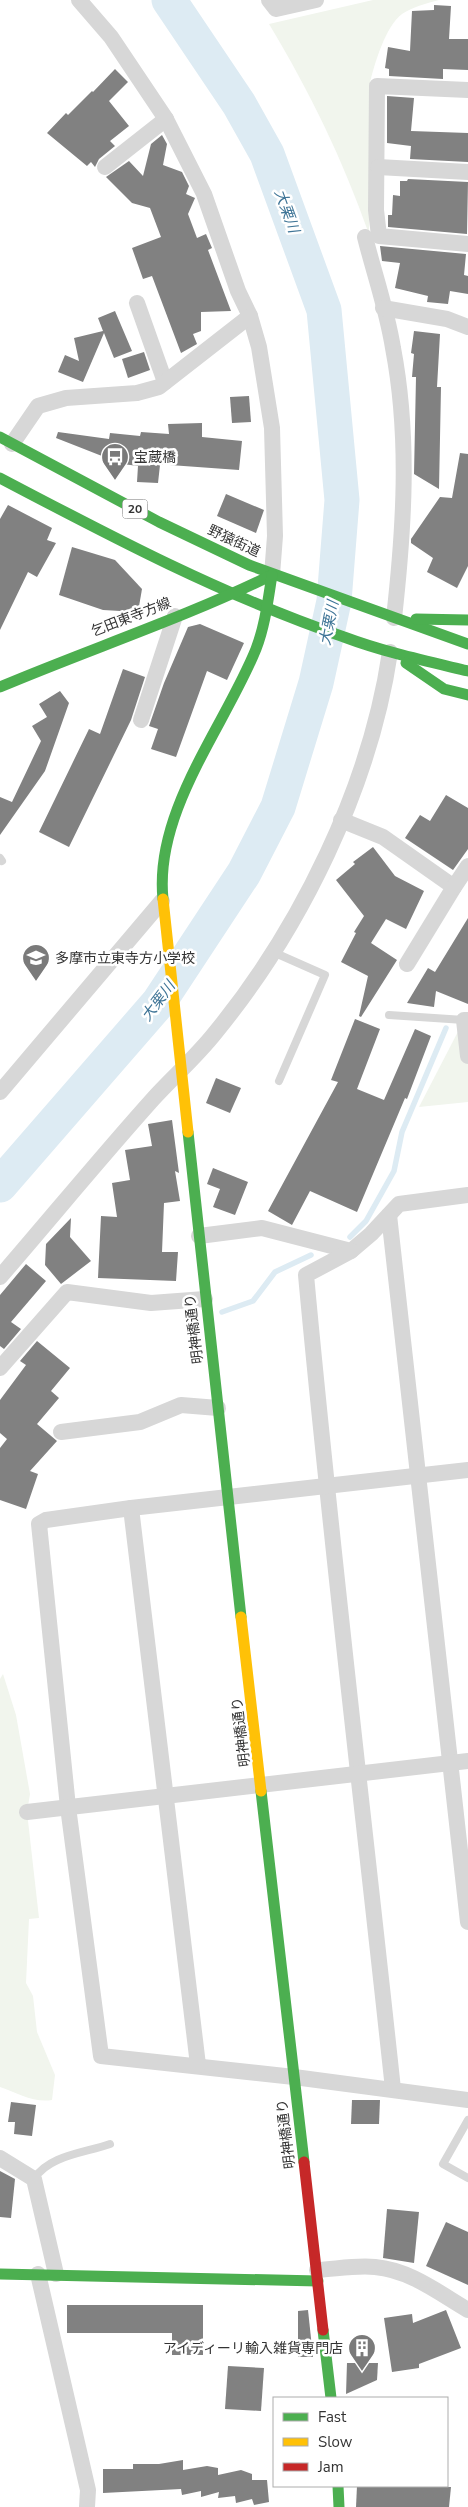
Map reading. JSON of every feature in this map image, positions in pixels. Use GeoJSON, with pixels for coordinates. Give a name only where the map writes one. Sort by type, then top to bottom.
{"type":"FeatureCollection","features":[{"type":"Feature","properties":{"kind":"street"},"geometry":{"type":"LineString","coordinates":[[79,0],[111,37],[166,119],[204,194],[238,291],[250,316],[259,347],[272,428],[276,576]]}},
{"type":"Feature","properties":{"kind":"street"},"geometry":{"type":"LineString","coordinates":[[269,0],[276,9],[316,0]]}},
{"type":"Feature","properties":{"kind":"street"},"geometry":{"type":"LineString","coordinates":[[468,90],[377,86],[378,167],[376,210],[379,236],[468,244]]}},
{"type":"Feature","properties":{"kind":"street"},"geometry":{"type":"LineString","coordinates":[[105,167],[166,119]]}},
{"type":"Feature","properties":{"kind":"street"},"geometry":{"type":"LineString","coordinates":[[378,167],[468,172]]}},
{"type":"Feature","properties":{"kind":"street"},"geometry":{"type":"LineString","coordinates":[[365,236],[393,347],[401,408],[403,523],[392,617]]}},
{"type":"Feature","properties":{"kind":"street"},"geometry":{"type":"LineString","coordinates":[[137,302],[165,382]]}},
{"type":"Feature","properties":{"kind":"street"},"geometry":{"type":"LineString","coordinates":[[383,308],[447,318],[468,327]]}},
{"type":"Feature","properties":{"kind":"street"},"geometry":{"type":"LineString","coordinates":[[6,440],[38,406],[66,398],[136,394],[165,382],[250,316]]}},
{"type":"Feature","properties":{"kind":"street","name":"野猿街道"},"geometry":{"type":"LineString","coordinates":[[6,440],[159,522],[276,576],[392,617],[433,635],[468,644]]}},
{"type":"Feature","properties":{"kind":"street"},"geometry":{"type":"LineString","coordinates":[[0,478],[144,554],[231,595],[271,611],[387,651],[427,657],[468,671]]}},
{"type":"Feature","properties":{"kind":"street","name":"乞田東寺方線"},"geometry":{"type":"LineString","coordinates":[[0,687],[276,576]]}},
{"type":"Feature","properties":{"kind":"street","name":"明神橋通り"},"geometry":{"type":"LineString","coordinates":[[276,576],[271,611],[255,651],[172,826],[162,864],[163,903],[205,1299],[331,2397]]}},
{"type":"Feature","properties":{"kind":"street"},"geometry":{"type":"LineString","coordinates":[[141,720],[175,616]]}},
{"type":"Feature","properties":{"kind":"street","name":"20"},"geometry":{"type":"LineString","coordinates":[[392,617],[468,620]]}},
{"type":"Feature","properties":{"kind":"street"},"geometry":{"type":"LineString","coordinates":[[387,651],[444,688],[468,695]]}},
{"type":"Feature","properties":{"kind":"street"},"geometry":{"type":"LineString","coordinates":[[0,1277],[181,1066],[215,1033],[273,952],[312,883],[341,820],[384,693],[387,651]]}},
{"type":"Feature","properties":{"kind":"street"},"geometry":{"type":"LineString","coordinates":[[341,820],[383,837],[454,887]]}},
{"type":"Feature","properties":{"kind":"street"},"geometry":{"type":"LineString","coordinates":[[407,964],[468,866]]}},
{"type":"Feature","properties":{"kind":"street"},"geometry":{"type":"LineString","coordinates":[[0,1092],[163,903]]}},
{"type":"Feature","properties":{"kind":"street"},"geometry":{"type":"LineString","coordinates":[[466,1020],[468,1056]]}},
{"type":"Feature","properties":{"kind":"street"},"geometry":{"type":"LineString","coordinates":[[393,2089],[360,1774],[325,1486],[306,1275],[351,1251],[399,1204],[468,1195]]}},
{"type":"Feature","properties":{"kind":"street"},"geometry":{"type":"LineString","coordinates":[[389,1215],[468,1922]]}},
{"type":"Feature","properties":{"kind":"street"},"geometry":{"type":"LineString","coordinates":[[199,1236],[262,1228],[351,1251]]}},
{"type":"Feature","properties":{"kind":"street"},"geometry":{"type":"LineString","coordinates":[[0,1368],[67,1292],[151,1303],[205,1299]]}},
{"type":"Feature","properties":{"kind":"street"},"geometry":{"type":"LineString","coordinates":[[61,1432],[140,1422],[181,1405],[218,1408]]}},
{"type":"Feature","properties":{"kind":"street"},"geometry":{"type":"LineString","coordinates":[[468,1470],[131,1508],[46,1520],[39,1524],[68,1807],[101,2056],[198,2065],[468,2100]]}},
{"type":"Feature","properties":{"kind":"street"},"geometry":{"type":"LineString","coordinates":[[131,1508],[164,1796],[198,2065]]}},
{"type":"Feature","properties":{"kind":"street"},"geometry":{"type":"LineString","coordinates":[[27,1812],[468,1761]]}},
{"type":"Feature","properties":{"kind":"street"},"geometry":{"type":"LineString","coordinates":[[0,2158],[34,2179],[56,2274]]}},
{"type":"Feature","properties":{"kind":"street"},"geometry":{"type":"LineString","coordinates":[[0,2274],[318,2275],[373,2267],[389,2269],[408,2275],[468,2310]]}},
{"type":"Feature","properties":{"kind":"street"},"geometry":{"type":"LineString","coordinates":[[38,2274],[88,2490],[87,2507]]}},
{"type":"Feature","properties":{"kind":"street"},"geometry":{"type":"LineString","coordinates":[[338,2487],[339,2507]]}},
{"type":"Feature","properties":{"kind":"lane"},"geometry":{"type":"LineString","coordinates":[[433,635],[441,625],[455,619]]}},
{"type":"Feature","properties":{"kind":"lane"},"geometry":{"type":"LineString","coordinates":[[427,657],[433,675],[444,688]]}},
{"type":"Feature","properties":{"kind":"lane"},"geometry":{"type":"LineString","coordinates":[[273,952],[325,975],[279,1080]]}},
{"type":"Feature","properties":{"kind":"lane"},"geometry":{"type":"LineString","coordinates":[[389,1015],[466,1020]]}},
{"type":"Feature","properties":{"kind":"lane"},"geometry":{"type":"LineString","coordinates":[[468,2120],[443,2164],[468,2178]]}},
{"type":"Feature","properties":{"kind":"lane"},"geometry":{"type":"LineString","coordinates":[[34,2179],[41,2168],[56,2160],[110,2144]]}},
{"type":"Feature","properties":{"kind":"shaded area"},"geometry":{"type":"Polygon","coordinates":[[[373,0],[439,0],[411,9],[396,19],[386,36],[374,66],[370,83],[369,234],[325,127],[299,76],[269,24],[373,0]]]}},
{"type":"Feature","properties":{"kind":"shaded area"},"geometry":{"type":"Polygon","coordinates":[[[464,1020],[468,1056],[468,1102],[419,1107],[464,1020]]]}},
{"type":"Feature","properties":{"kind":"shaded area"},"geometry":{"type":"Polygon","coordinates":[[[3,1674],[16,1715],[30,1794],[27,1812],[39,1918],[29,1919],[26,1983],[33,1996],[37,2032],[55,2075],[52,2100],[45,2101],[19,2095],[0,2087],[0,1679],[3,1674]]]}},
{"type":"Feature","properties":{"kind":"building"},"geometry":{"type":"Polygon","coordinates":[[[434,5],[451,6],[449,39],[468,39],[468,70],[443,69],[443,79],[389,76],[389,69],[385,68],[388,47],[410,51],[412,11],[434,10],[434,5]]]}},
{"type":"Feature","properties":{"kind":"building"},"geometry":{"type":"Polygon","coordinates":[[[115,69],[128,82],[109,101],[129,126],[110,141],[115,146],[99,159],[95,167],[91,162],[87,166],[47,133],[66,113],[68,115],[93,92],[115,69]]]}},
{"type":"Feature","properties":{"kind":"building"},"geometry":{"type":"Polygon","coordinates":[[[387,96],[414,98],[411,131],[468,133],[468,162],[410,159],[411,146],[387,143],[387,96]]]}},
{"type":"Feature","properties":{"kind":"building"},"geometry":{"type":"Polygon","coordinates":[[[162,135],[167,144],[163,165],[182,172],[189,186],[186,194],[195,198],[188,214],[197,238],[206,234],[212,248],[208,250],[231,311],[201,312],[201,331],[193,334],[197,344],[181,353],[152,276],[143,279],[132,248],[161,237],[150,208],[132,203],[106,177],[129,161],[143,176],[151,144],[162,135]]]}},
{"type":"Feature","properties":{"kind":"building"},"geometry":{"type":"Polygon","coordinates":[[[408,179],[468,182],[467,234],[388,227],[388,215],[392,215],[393,195],[400,196],[400,181],[407,181],[408,179]]]}},
{"type":"Feature","properties":{"kind":"building"},"geometry":{"type":"Polygon","coordinates":[[[380,246],[466,254],[464,275],[468,276],[468,294],[450,291],[448,304],[427,302],[428,296],[395,288],[400,263],[382,261],[380,246]]]}},
{"type":"Feature","properties":{"kind":"building"},"geometry":{"type":"Polygon","coordinates":[[[115,311],[132,351],[114,358],[104,333],[83,382],[58,372],[65,355],[79,361],[74,338],[103,331],[98,318],[115,311]]]}},
{"type":"Feature","properties":{"kind":"building"},"geometry":{"type":"Polygon","coordinates":[[[414,331],[440,334],[437,387],[441,387],[439,489],[414,474],[416,377],[412,377],[414,354],[411,353],[414,331]]]}},
{"type":"Feature","properties":{"kind":"building"},"geometry":{"type":"Polygon","coordinates":[[[144,352],[150,370],[128,378],[122,359],[144,352]]]}},
{"type":"Feature","properties":{"kind":"building"},"geometry":{"type":"Polygon","coordinates":[[[249,396],[251,422],[232,423],[230,397],[249,396]]]}},
{"type":"Feature","properties":{"kind":"building"},"geometry":{"type":"Polygon","coordinates":[[[202,423],[202,437],[242,441],[239,470],[156,464],[160,465],[158,483],[137,482],[138,466],[107,462],[107,458],[56,438],[58,432],[109,439],[110,433],[140,436],[141,432],[169,434],[168,424],[202,423]]]}},
{"type":"Feature","properties":{"kind":"building"},"geometry":{"type":"Polygon","coordinates":[[[460,453],[468,454],[468,566],[457,588],[427,572],[433,558],[411,543],[411,539],[440,497],[452,498],[460,453]]]}},
{"type":"Feature","properties":{"kind":"building"},"geometry":{"type":"Polygon","coordinates":[[[226,494],[264,510],[256,533],[217,516],[226,494]]]}},
{"type":"Feature","properties":{"kind":"building"},"geometry":{"type":"Polygon","coordinates":[[[8,505],[52,528],[47,540],[56,543],[37,577],[28,572],[0,630],[0,519],[8,505]]]}},
{"type":"Feature","properties":{"kind":"building"},"geometry":{"type":"Polygon","coordinates":[[[72,547],[115,560],[142,589],[138,612],[103,610],[59,595],[72,547]]]}},
{"type":"Feature","properties":{"kind":"building"},"geometry":{"type":"Polygon","coordinates":[[[200,624],[244,643],[227,680],[207,671],[176,757],[151,749],[158,729],[149,726],[164,683],[188,627],[200,624]]]}},
{"type":"Feature","properties":{"kind":"building"},"geometry":{"type":"Polygon","coordinates":[[[123,669],[145,677],[131,720],[69,847],[39,832],[89,729],[100,734],[123,669]]]}},
{"type":"Feature","properties":{"kind":"building"},"geometry":{"type":"Polygon","coordinates":[[[60,691],[69,703],[45,771],[0,835],[0,797],[12,802],[41,741],[32,726],[47,717],[39,704],[60,691]]]}},
{"type":"Feature","properties":{"kind":"building"},"geometry":{"type":"Polygon","coordinates":[[[446,795],[468,808],[468,849],[453,870],[405,838],[420,815],[430,821],[446,795]]]}},
{"type":"Feature","properties":{"kind":"building"},"geometry":{"type":"Polygon","coordinates":[[[373,847],[395,876],[424,891],[406,929],[386,919],[371,943],[397,960],[361,1017],[359,1016],[368,976],[341,962],[356,933],[354,932],[364,916],[336,880],[355,864],[353,862],[373,847]]]}},
{"type":"Feature","properties":{"kind":"building"},"geometry":{"type":"Polygon","coordinates":[[[468,918],[468,1004],[436,991],[434,1007],[407,1003],[428,968],[435,972],[468,918]]]}},
{"type":"Feature","properties":{"kind":"building"},"geometry":{"type":"Polygon","coordinates":[[[355,1019],[380,1029],[357,1089],[384,1100],[415,1029],[431,1036],[407,1099],[405,1098],[357,1212],[310,1191],[292,1225],[268,1211],[338,1082],[331,1080],[355,1019]]]}},
{"type":"Feature","properties":{"kind":"building"},"geometry":{"type":"Polygon","coordinates":[[[216,1078],[241,1088],[230,1113],[206,1103],[216,1078]]]}},
{"type":"Feature","properties":{"kind":"building"},"geometry":{"type":"Polygon","coordinates":[[[172,1120],[179,1173],[175,1171],[180,1201],[164,1203],[162,1252],[178,1252],[176,1281],[98,1278],[101,1216],[117,1217],[112,1183],[130,1180],[125,1150],[152,1146],[148,1124],[172,1120]]]}},
{"type":"Feature","properties":{"kind":"building"},"geometry":{"type":"Polygon","coordinates":[[[213,1168],[248,1182],[235,1215],[213,1207],[220,1189],[207,1184],[213,1168]]]}},
{"type":"Feature","properties":{"kind":"building"},"geometry":{"type":"Polygon","coordinates":[[[71,1218],[70,1237],[91,1261],[61,1284],[45,1265],[46,1244],[71,1218]]]}},
{"type":"Feature","properties":{"kind":"building"},"geometry":{"type":"Polygon","coordinates":[[[26,1264],[46,1281],[11,1322],[21,1329],[4,1349],[0,1346],[0,1295],[26,1264]]]}},
{"type":"Feature","properties":{"kind":"building"},"geometry":{"type":"Polygon","coordinates":[[[37,1341],[70,1368],[51,1391],[59,1398],[37,1424],[57,1441],[30,1471],[38,1474],[26,1509],[0,1500],[0,1448],[7,1439],[0,1433],[0,1400],[26,1365],[20,1361],[37,1341]]]}},
{"type":"Feature","properties":{"kind":"building"},"geometry":{"type":"Polygon","coordinates":[[[352,2100],[380,2100],[379,2124],[351,2124],[352,2100]]]}},
{"type":"Feature","properties":{"kind":"building"},"geometry":{"type":"Polygon","coordinates":[[[11,2102],[36,2105],[32,2136],[14,2134],[15,2122],[8,2122],[11,2102]]]}},
{"type":"Feature","properties":{"kind":"building"},"geometry":{"type":"Polygon","coordinates":[[[0,2171],[15,2179],[11,2218],[0,2217],[0,2171]]]}},
{"type":"Feature","properties":{"kind":"building"},"geometry":{"type":"Polygon","coordinates":[[[387,2209],[419,2212],[414,2263],[383,2258],[387,2209]]]}},
{"type":"Feature","properties":{"kind":"building"},"geometry":{"type":"Polygon","coordinates":[[[446,2222],[468,2232],[468,2285],[426,2266],[446,2222]]]}},
{"type":"Feature","properties":{"kind":"building"},"geometry":{"type":"Polygon","coordinates":[[[67,2305],[203,2305],[203,2355],[172,2355],[172,2333],[67,2333],[67,2305]]]}},
{"type":"Feature","properties":{"kind":"building"},"geometry":{"type":"Polygon","coordinates":[[[308,2310],[313,2357],[298,2357],[298,2311],[308,2310]]]}},
{"type":"Feature","properties":{"kind":"building"},"geometry":{"type":"Polygon","coordinates":[[[446,2310],[461,2348],[419,2364],[419,2368],[392,2372],[384,2318],[412,2314],[413,2323],[446,2310]]]}},
{"type":"Feature","properties":{"kind":"building","name":"アイディーリ輸入雑貨専門店"},"geometry":{"type":"Polygon","coordinates":[[[347,2363],[378,2363],[377,2380],[346,2394],[347,2363]]]}},
{"type":"Feature","properties":{"kind":"building"},"geometry":{"type":"Polygon","coordinates":[[[228,2366],[264,2368],[261,2411],[225,2409],[228,2366]]]}},
{"type":"Feature","properties":{"kind":"building"},"geometry":{"type":"Polygon","coordinates":[[[183,2460],[183,2470],[207,2466],[218,2468],[218,2475],[241,2470],[252,2474],[252,2480],[267,2480],[269,2502],[254,2505],[252,2499],[236,2503],[235,2496],[218,2498],[219,2492],[201,2497],[201,2491],[182,2495],[181,2489],[103,2493],[103,2469],[133,2469],[133,2464],[159,2464],[183,2460]]]}},
{"type":"Feature","properties":{"kind":"building"},"geometry":{"type":"Polygon","coordinates":[[[357,2487],[451,2487],[449,2507],[356,2507],[357,2487]]]}},
{"type":"Feature","properties":{"kind":"waterway","name":"大栗川"},"geometry":{"type":"LineString","coordinates":[[0,1185],[159,1002],[244,873],[278,807],[316,683],[334,601],[342,500],[324,310],[267,154],[239,104],[169,0]]}},
{"type":"Feature","properties":{"kind":"waterway"},"geometry":{"type":"LineString","coordinates":[[350,1237],[366,1221],[394,1171],[402,1132],[446,1028]]}},
{"type":"Feature","properties":{"kind":"waterway"},"geometry":{"type":"LineString","coordinates":[[222,1312],[253,1301],[275,1272],[311,1255]]}},
{"type":"Feature","properties":{"kind":"traffic: fast"},"geometry":{"type":"LineString","coordinates":[[0,437],[159,522],[249,565],[468,644]]}},
{"type":"Feature","properties":{"kind":"traffic: fast"},"geometry":{"type":"LineString","coordinates":[[0,478],[126,543],[255,603],[299,621],[374,647],[468,671]]}},
{"type":"Feature","properties":{"kind":"traffic: fast"},"geometry":{"type":"LineString","coordinates":[[163,899],[163,866],[169,834],[194,770],[243,678],[256,649],[264,622],[272,575]]}},
{"type":"Feature","properties":{"kind":"traffic: fast"},"geometry":{"type":"LineString","coordinates":[[0,687],[171,619],[272,575]]}},
{"type":"Feature","properties":{"kind":"traffic: fast"},"geometry":{"type":"LineString","coordinates":[[416,619],[468,620]]}},
{"type":"Feature","properties":{"kind":"traffic: fast"},"geometry":{"type":"LineString","coordinates":[[406,663],[444,689],[468,695]]}},
{"type":"Feature","properties":{"kind":"traffic: fast"},"geometry":{"type":"LineString","coordinates":[[188,1132],[241,1617]]}},
{"type":"Feature","properties":{"kind":"traffic: fast"},"geometry":{"type":"LineString","coordinates":[[261,1791],[304,2162]]}},
{"type":"Feature","properties":{"kind":"traffic: fast"},"geometry":{"type":"LineString","coordinates":[[0,2274],[318,2281]]}},
{"type":"Feature","properties":{"kind":"traffic: fast"},"geometry":{"type":"LineString","coordinates":[[323,2330],[331,2397]]}},
{"type":"Feature","properties":{"kind":"traffic: fast"},"geometry":{"type":"LineString","coordinates":[[338,2487],[339,2507]]}},
{"type":"Feature","properties":{"kind":"traffic: slow"},"geometry":{"type":"LineString","coordinates":[[163,899],[188,1132]]}},
{"type":"Feature","properties":{"kind":"traffic: slow"},"geometry":{"type":"LineString","coordinates":[[241,1617],[261,1791]]}},
{"type":"Feature","properties":{"kind":"traffic: jam"},"geometry":{"type":"LineString","coordinates":[[304,2162],[323,2330]]}},
{"type":"Feature","properties":{"kind":"place","name":"宝蔵橋"},"geometry":{"type":"Point","coordinates":[115,481]}},
{"type":"Feature","properties":{"kind":"place","name":"多摩市立東寺方小学校"},"geometry":{"type":"Point","coordinates":[36,982]}},
{"type":"Feature","properties":{"kind":"place","name":"アイディーリ輸入雑貨専門店"},"geometry":{"type":"Point","coordinates":[362,2372]}}]}
